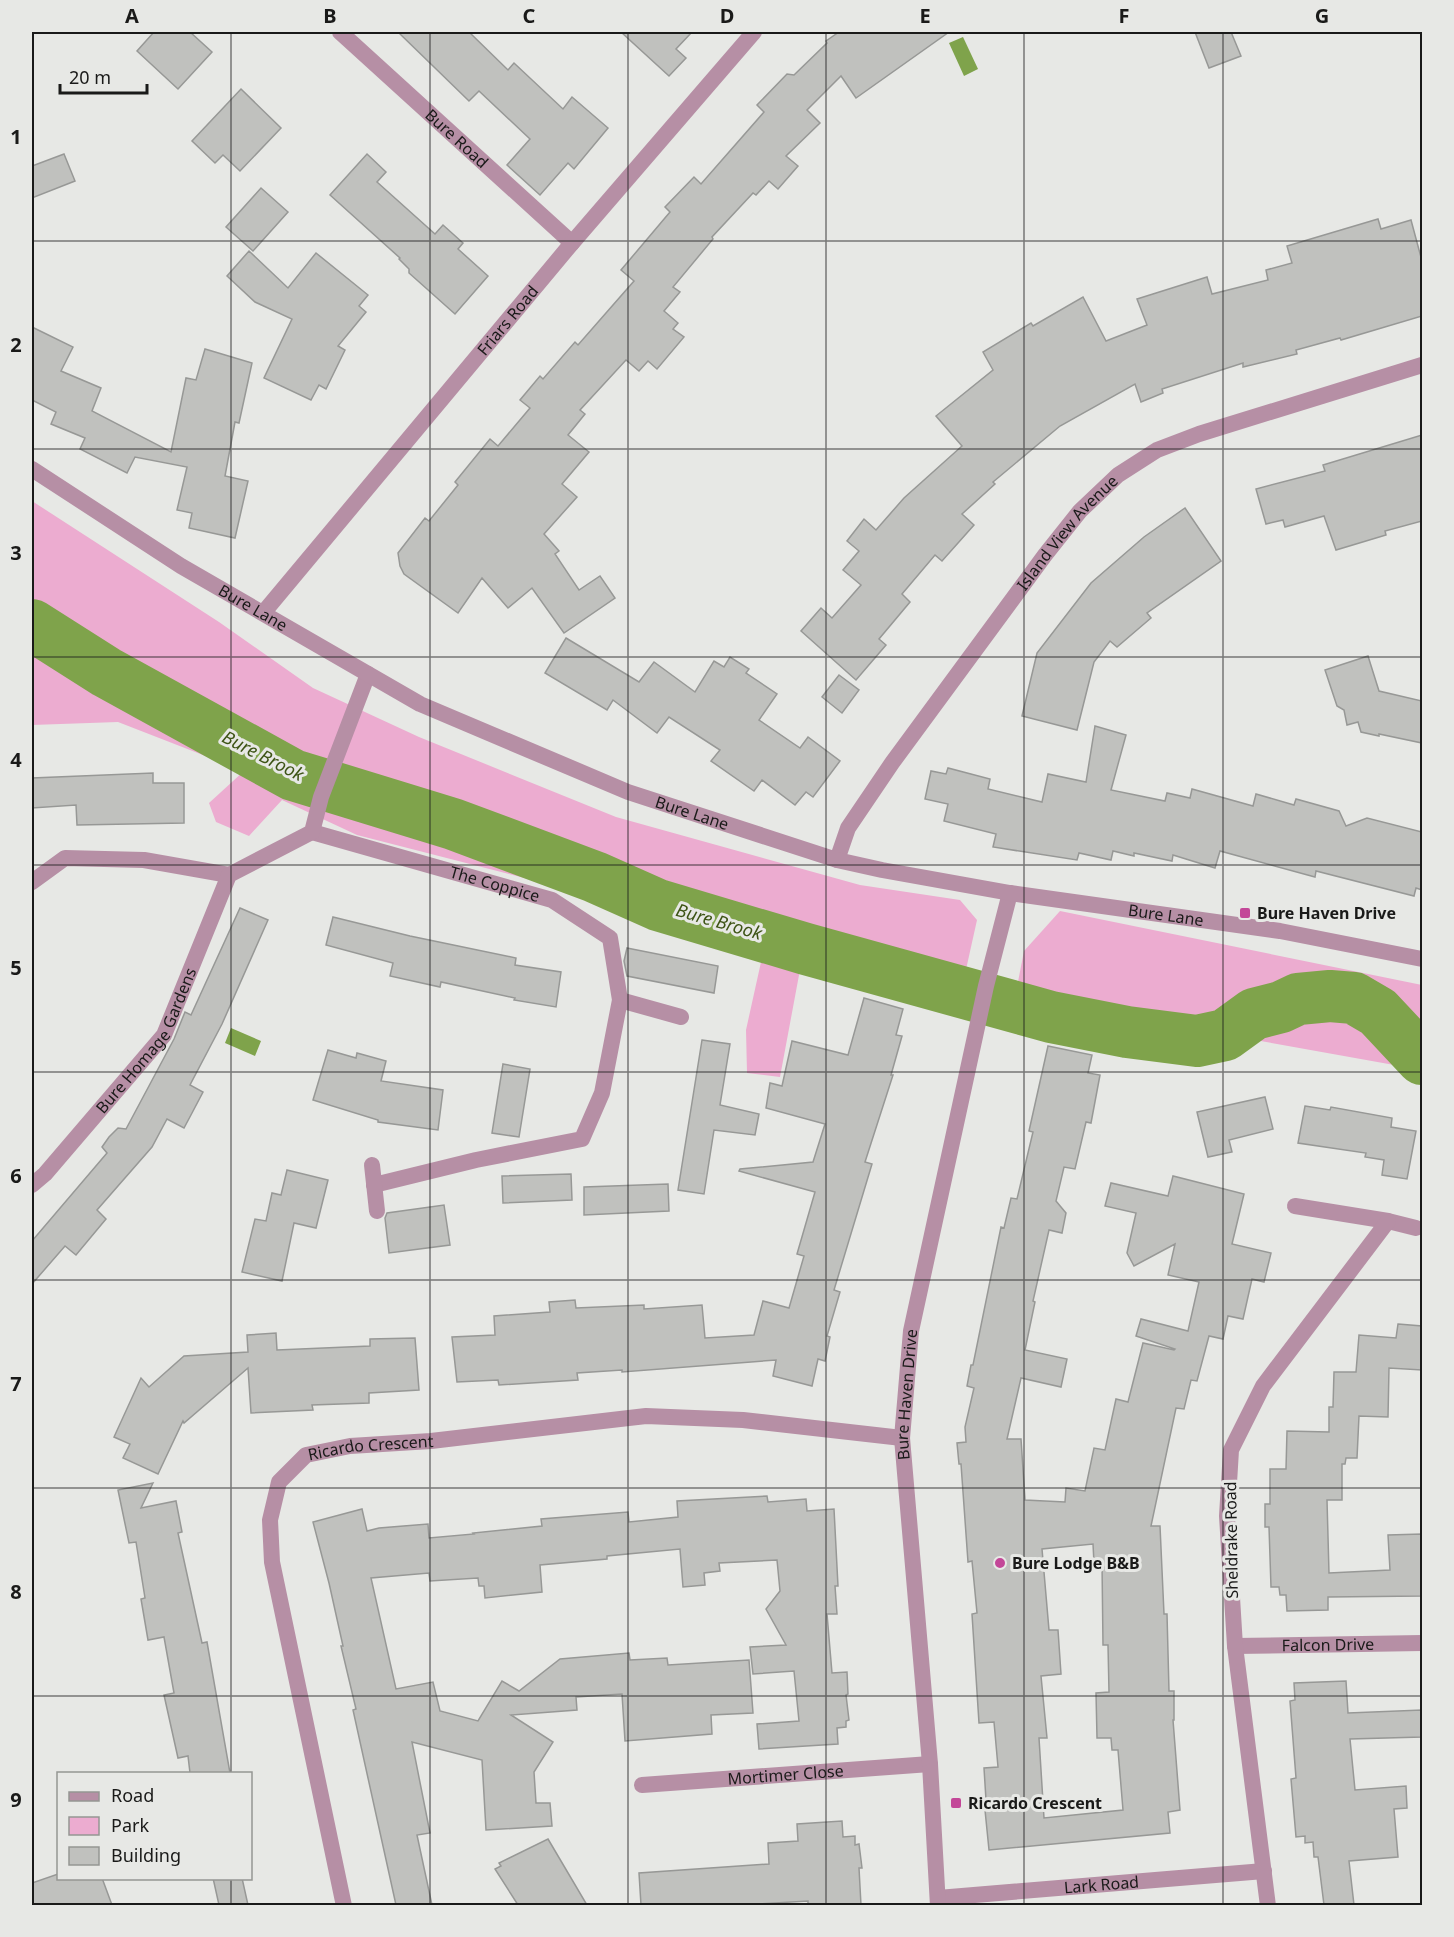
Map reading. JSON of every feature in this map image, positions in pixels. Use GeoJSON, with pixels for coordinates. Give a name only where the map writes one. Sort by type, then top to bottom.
{"type":"FeatureCollection","features":[{"type":"Feature","properties":{"kind":"street","name":"Bure Road"},"geometry":{"type":"LineString","coordinates":[[340,32],[572,243]]}},
{"type":"Feature","properties":{"kind":"street","name":"Friars Road"},"geometry":{"type":"LineString","coordinates":[[264,612],[572,243],[754,32]]}},
{"type":"Feature","properties":{"kind":"street","name":"Island View Avenue"},"geometry":{"type":"LineString","coordinates":[[837,860],[848,828],[913,735],[1052,546],[1080,511],[1119,475],[1157,450],[1198,434],[1422,365]]}},
{"type":"Feature","properties":{"kind":"street","name":"Bure Lane"},"geometry":{"type":"LineString","coordinates":[[32,469],[181,566],[420,704],[628,792],[837,860],[1010,894],[1280,931],[1422,959]]}},
{"type":"Feature","properties":{"kind":"street"},"geometry":{"type":"LineString","coordinates":[[32,882],[65,858],[144,860],[229,875],[312,832],[321,797],[368,674]]}},
{"type":"Feature","properties":{"kind":"street","name":"The Coppice"},"geometry":{"type":"LineString","coordinates":[[312,832],[552,900],[610,938],[620,1000],[602,1093],[582,1139],[476,1160],[374,1185]]}},
{"type":"Feature","properties":{"kind":"street","name":"Bure Homage Gardens"},"geometry":{"type":"LineString","coordinates":[[32,1185],[45,1174],[164,1035],[229,875]]}},
{"type":"Feature","properties":{"kind":"street","name":"Bure Haven Drive"},"geometry":{"type":"LineString","coordinates":[[938,1902],[930,1764],[902,1438],[911,1331],[986,986],[1010,894]]}},
{"type":"Feature","properties":{"kind":"street"},"geometry":{"type":"LineString","coordinates":[[620,1000],[681,1017]]}},
{"type":"Feature","properties":{"kind":"street"},"geometry":{"type":"LineString","coordinates":[[372,1165],[377,1211]]}},
{"type":"Feature","properties":{"kind":"street"},"geometry":{"type":"LineString","coordinates":[[1295,1206],[1388,1221],[1416,1228]]}},
{"type":"Feature","properties":{"kind":"street","name":"Sheldrake Road"},"geometry":{"type":"LineString","coordinates":[[1268,1905],[1235,1646],[1227,1516],[1232,1450],[1263,1386],[1388,1221]]}},
{"type":"Feature","properties":{"kind":"street","name":"Ricardo Crescent"},"geometry":{"type":"LineString","coordinates":[[344,1905],[272,1562],[270,1520],[279,1482],[306,1455],[350,1446],[431,1441],[646,1416],[743,1420],[902,1438]]}},
{"type":"Feature","properties":{"kind":"street","name":"Falcon Drive"},"geometry":{"type":"LineString","coordinates":[[1235,1646],[1422,1644]]}},
{"type":"Feature","properties":{"kind":"street","name":"Mortimer Close"},"geometry":{"type":"LineString","coordinates":[[642,1785],[930,1764]]}},
{"type":"Feature","properties":{"kind":"street","name":"Lark Road"},"geometry":{"type":"LineString","coordinates":[[938,1902],[1264,1871]]}},
{"type":"Feature","properties":{"kind":"green space"},"geometry":{"type":"Polygon","coordinates":[[[32,501],[219,622],[313,688],[419,737],[616,817],[860,885],[960,900],[977,920],[959,1001],[802,959],[780,1077],[747,1073],[746,1030],[763,953],[599,897],[357,835],[282,800],[249,836],[216,822],[209,803],[244,771],[118,722],[32,725],[32,501]]]}},
{"type":"Feature","properties":{"kind":"green space"},"geometry":{"type":"Polygon","coordinates":[[[1060,911],[1422,985],[1422,1070],[1015,997],[1024,951],[1060,911]]]}},
{"type":"Feature","properties":{"kind":"shaded area"},"geometry":{"type":"Polygon","coordinates":[[[963,37],[978,69],[964,76],[949,43],[963,37]]]}},
{"type":"Feature","properties":{"kind":"shaded area"},"geometry":{"type":"Polygon","coordinates":[[[231,1028],[261,1041],[255,1056],[225,1043],[231,1028]]]}},
{"type":"Feature","properties":{"kind":"building"},"geometry":{"type":"Polygon","coordinates":[[[154,32],[190,32],[212,52],[178,89],[137,51],[154,32]]]}},
{"type":"Feature","properties":{"kind":"building"},"geometry":{"type":"Polygon","coordinates":[[[398,32],[469,32],[508,70],[514,63],[563,109],[572,97],[608,128],[574,169],[568,163],[540,195],[507,165],[530,139],[479,91],[469,101],[398,32]]]}},
{"type":"Feature","properties":{"kind":"building"},"geometry":{"type":"Polygon","coordinates":[[[621,32],[692,32],[676,49],[686,58],[669,76],[621,32]]]}},
{"type":"Feature","properties":{"kind":"building"},"geometry":{"type":"Polygon","coordinates":[[[839,32],[949,32],[856,98],[841,76],[807,110],[820,123],[786,156],[798,166],[778,189],[769,181],[756,195],[753,193],[712,237],[713,239],[673,287],[680,292],[664,311],[678,323],[673,329],[684,337],[657,369],[648,361],[639,371],[626,360],[580,410],[585,414],[568,435],[589,452],[562,484],[577,497],[544,534],[559,551],[555,554],[579,590],[600,576],[615,598],[564,633],[532,588],[508,608],[482,578],[458,613],[404,574],[398,553],[425,518],[429,521],[458,485],[455,482],[490,439],[498,446],[530,408],[520,400],[540,376],[543,379],[575,342],[578,345],[634,281],[621,270],[670,212],[665,207],[694,177],[701,184],[764,112],[757,105],[787,74],[794,75],[827,43],[826,41],[839,32]]]}},
{"type":"Feature","properties":{"kind":"building"},"geometry":{"type":"Polygon","coordinates":[[[1195,32],[1231,32],[1241,56],[1209,68],[1195,32]]]}},
{"type":"Feature","properties":{"kind":"building"},"geometry":{"type":"Polygon","coordinates":[[[241,89],[281,128],[240,171],[223,155],[215,163],[192,141],[241,89]]]}},
{"type":"Feature","properties":{"kind":"building"},"geometry":{"type":"Polygon","coordinates":[[[64,154],[75,181],[32,198],[32,166],[64,154]]]}},
{"type":"Feature","properties":{"kind":"building"},"geometry":{"type":"Polygon","coordinates":[[[367,154],[386,172],[377,182],[435,234],[443,225],[463,243],[458,249],[488,276],[455,314],[409,273],[409,269],[400,258],[330,195],[367,154]]]}},
{"type":"Feature","properties":{"kind":"building"},"geometry":{"type":"Polygon","coordinates":[[[261,188],[288,212],[253,251],[226,227],[261,188]]]}},
{"type":"Feature","properties":{"kind":"building"},"geometry":{"type":"Polygon","coordinates":[[[1378,219],[1381,229],[1411,220],[1422,261],[1422,316],[1341,340],[1340,338],[1296,350],[1297,354],[1243,367],[1243,363],[1162,389],[1163,393],[1141,402],[1135,384],[1060,426],[993,482],[995,484],[962,514],[974,525],[942,561],[935,555],[902,594],[910,602],[879,639],[886,645],[856,680],[801,631],[821,608],[832,618],[861,585],[843,570],[859,551],[847,541],[864,519],[876,530],[904,498],[962,446],[936,416],[993,370],[983,352],[1031,323],[1033,326],[1083,297],[1106,341],[1147,325],[1137,299],[1207,277],[1212,294],[1268,280],[1266,270],[1292,263],[1287,246],[1378,219]]]}},
{"type":"Feature","properties":{"kind":"building"},"geometry":{"type":"Polygon","coordinates":[[[249,251],[288,288],[316,253],[368,295],[359,306],[366,312],[338,346],[345,350],[326,389],[319,385],[311,400],[264,378],[292,319],[255,302],[227,276],[249,251]]]}},
{"type":"Feature","properties":{"kind":"building"},"geometry":{"type":"Polygon","coordinates":[[[32,327],[73,347],[61,371],[101,388],[92,411],[171,452],[186,378],[196,380],[205,349],[252,363],[239,423],[235,422],[225,476],[248,481],[235,538],[189,528],[192,513],[177,510],[187,467],[135,457],[127,473],[80,449],[85,438],[51,424],[56,412],[32,400],[32,327]]]}},
{"type":"Feature","properties":{"kind":"building"},"geometry":{"type":"Polygon","coordinates":[[[1422,435],[1422,521],[1385,531],[1386,535],[1336,550],[1324,516],[1285,527],[1283,520],[1266,524],[1256,489],[1325,471],[1323,465],[1422,435]]]}},
{"type":"Feature","properties":{"kind":"building"},"geometry":{"type":"Polygon","coordinates":[[[1185,508],[1221,561],[1147,613],[1151,618],[1117,647],[1110,641],[1094,662],[1077,730],[1022,716],[1037,653],[1091,583],[1144,537],[1185,508]]]}},
{"type":"Feature","properties":{"kind":"building"},"geometry":{"type":"Polygon","coordinates":[[[566,638],[639,682],[654,662],[695,692],[714,661],[724,667],[730,657],[749,669],[746,673],[777,694],[759,720],[800,748],[808,737],[840,761],[813,797],[806,792],[795,805],[762,780],[754,791],[711,761],[720,750],[669,717],[657,733],[613,700],[607,710],[545,673],[566,638]]]}},
{"type":"Feature","properties":{"kind":"building"},"geometry":{"type":"Polygon","coordinates":[[[1368,656],[1379,691],[1422,701],[1422,743],[1361,732],[1358,722],[1347,725],[1344,710],[1337,706],[1325,670],[1368,656]]]}},
{"type":"Feature","properties":{"kind":"building"},"geometry":{"type":"Polygon","coordinates":[[[839,675],[859,690],[842,713],[822,697],[839,675]]]}},
{"type":"Feature","properties":{"kind":"building"},"geometry":{"type":"Polygon","coordinates":[[[1095,726],[1126,735],[1111,790],[1165,801],[1167,793],[1190,798],[1192,789],[1253,806],[1256,794],[1294,805],[1296,799],[1339,811],[1346,826],[1367,818],[1422,832],[1422,890],[1416,888],[1414,896],[1316,871],[1315,877],[1220,851],[1215,868],[1173,855],[1172,861],[1113,851],[1111,860],[1079,853],[1077,860],[993,847],[996,834],[944,821],[948,804],[925,799],[931,771],[946,774],[948,768],[990,779],[988,789],[1042,802],[1048,774],[1086,782],[1095,726]]]}},
{"type":"Feature","properties":{"kind":"building"},"geometry":{"type":"Polygon","coordinates":[[[153,773],[153,783],[184,783],[184,823],[77,825],[76,805],[32,808],[32,778],[153,773]]]}},
{"type":"Feature","properties":{"kind":"building"},"geometry":{"type":"Polygon","coordinates":[[[240,908],[268,920],[222,1024],[190,1085],[203,1092],[184,1128],[167,1119],[152,1147],[97,1210],[106,1219],[76,1255],[65,1246],[32,1284],[32,1241],[107,1153],[102,1147],[109,1137],[118,1128],[126,1129],[174,1039],[185,1012],[191,1015],[240,908]]]}},
{"type":"Feature","properties":{"kind":"building"},"geometry":{"type":"Polygon","coordinates":[[[333,917],[516,958],[515,965],[561,972],[556,1007],[514,1000],[515,998],[441,982],[440,987],[390,976],[393,963],[326,945],[333,917]]]}},
{"type":"Feature","properties":{"kind":"building"},"geometry":{"type":"Polygon","coordinates":[[[627,948],[718,966],[714,993],[627,976],[624,961],[627,948]]]}},
{"type":"Feature","properties":{"kind":"building"},"geometry":{"type":"Polygon","coordinates":[[[864,998],[903,1009],[896,1035],[902,1036],[891,1075],[893,1075],[865,1162],[872,1164],[834,1290],[840,1292],[827,1336],[830,1337],[825,1361],[818,1359],[812,1386],[773,1376],[776,1360],[622,1372],[622,1370],[577,1373],[578,1380],[499,1385],[498,1380],[457,1382],[452,1337],[495,1335],[494,1316],[550,1312],[549,1302],[575,1300],[576,1308],[644,1305],[644,1309],[702,1305],[705,1338],[754,1335],[763,1301],[789,1308],[804,1256],[797,1254],[815,1192],[739,1171],[740,1169],[813,1162],[825,1124],[766,1108],[770,1083],[782,1086],[792,1041],[848,1055],[864,998]]]}},
{"type":"Feature","properties":{"kind":"building"},"geometry":{"type":"Polygon","coordinates":[[[702,1040],[730,1044],[720,1105],[759,1114],[755,1135],[714,1130],[704,1194],[678,1190],[702,1040]]]}},
{"type":"Feature","properties":{"kind":"building"},"geometry":{"type":"Polygon","coordinates":[[[1048,1046],[1092,1055],[1088,1073],[1100,1075],[1091,1123],[1086,1122],[1075,1169],[1064,1167],[1056,1201],[1066,1213],[1062,1233],[1049,1230],[1025,1350],[1067,1359],[1061,1387],[1021,1378],[1007,1439],[1021,1439],[1025,1500],[1065,1502],[1066,1488],[1085,1491],[1094,1448],[1105,1450],[1116,1399],[1128,1402],[1143,1343],[1175,1349],[1136,1336],[1141,1319],[1188,1331],[1199,1282],[1168,1275],[1175,1244],[1134,1266],[1127,1253],[1136,1213],[1105,1206],[1111,1183],[1168,1196],[1173,1176],[1244,1194],[1232,1244],[1271,1253],[1264,1282],[1252,1279],[1243,1319],[1228,1316],[1223,1339],[1209,1336],[1197,1381],[1191,1380],[1184,1409],[1176,1408],[1151,1526],[1160,1526],[1164,1614],[1167,1614],[1169,1691],[1174,1691],[1173,1720],[1180,1810],[1168,1812],[1170,1833],[989,1850],[984,1800],[986,1800],[984,1768],[998,1767],[994,1722],[979,1723],[972,1614],[977,1613],[972,1561],[968,1562],[961,1464],[959,1464],[957,1443],[966,1442],[965,1427],[974,1388],[967,1386],[971,1365],[973,1365],[1001,1227],[1004,1228],[1011,1198],[1017,1199],[1033,1132],[1029,1131],[1048,1046]],[[1093,1544],[1042,1549],[1049,1630],[1058,1630],[1061,1674],[1041,1676],[1047,1738],[1039,1738],[1044,1818],[1123,1810],[1118,1750],[1112,1750],[1111,1738],[1097,1738],[1096,1693],[1109,1692],[1108,1645],[1103,1645],[1102,1563],[1094,1563],[1093,1544]]]}},
{"type":"Feature","properties":{"kind":"building"},"geometry":{"type":"Polygon","coordinates":[[[328,1050],[356,1058],[357,1053],[386,1061],[381,1081],[443,1090],[438,1130],[378,1122],[378,1120],[313,1100],[328,1050]]]}},
{"type":"Feature","properties":{"kind":"building"},"geometry":{"type":"Polygon","coordinates":[[[503,1064],[530,1069],[519,1137],[492,1133],[503,1064]]]}},
{"type":"Feature","properties":{"kind":"building"},"geometry":{"type":"Polygon","coordinates":[[[1265,1097],[1273,1129],[1229,1140],[1232,1152],[1208,1157],[1197,1112],[1265,1097]]]}},
{"type":"Feature","properties":{"kind":"building"},"geometry":{"type":"Polygon","coordinates":[[[1305,1106],[1330,1110],[1331,1107],[1392,1118],[1391,1127],[1416,1131],[1407,1179],[1382,1175],[1384,1160],[1365,1157],[1366,1153],[1298,1143],[1305,1106]]]}},
{"type":"Feature","properties":{"kind":"building"},"geometry":{"type":"Polygon","coordinates":[[[287,1170],[328,1180],[316,1228],[294,1223],[282,1281],[242,1272],[255,1219],[266,1221],[272,1193],[281,1195],[287,1170]]]}},
{"type":"Feature","properties":{"kind":"building"},"geometry":{"type":"Polygon","coordinates":[[[571,1174],[572,1200],[503,1203],[502,1176],[571,1174]]]}},
{"type":"Feature","properties":{"kind":"building"},"geometry":{"type":"Polygon","coordinates":[[[668,1184],[669,1211],[584,1215],[584,1187],[668,1184]]]}},
{"type":"Feature","properties":{"kind":"building"},"geometry":{"type":"Polygon","coordinates":[[[444,1205],[450,1245],[389,1253],[385,1218],[387,1213],[444,1205]]]}},
{"type":"Feature","properties":{"kind":"building"},"geometry":{"type":"Polygon","coordinates":[[[1398,1324],[1422,1326],[1422,1370],[1389,1368],[1388,1417],[1359,1416],[1357,1458],[1346,1458],[1345,1464],[1342,1464],[1342,1500],[1327,1500],[1329,1573],[1390,1570],[1388,1535],[1422,1534],[1422,1596],[1328,1597],[1328,1610],[1287,1611],[1286,1595],[1280,1595],[1279,1587],[1271,1587],[1269,1527],[1265,1527],[1265,1504],[1270,1504],[1270,1469],[1286,1469],[1287,1431],[1329,1432],[1329,1407],[1333,1407],[1334,1372],[1356,1372],[1359,1335],[1396,1338],[1398,1324]]]}},
{"type":"Feature","properties":{"kind":"building"},"geometry":{"type":"Polygon","coordinates":[[[276,1333],[277,1350],[370,1346],[370,1339],[415,1338],[419,1390],[369,1393],[369,1403],[312,1405],[313,1410],[251,1413],[248,1368],[184,1423],[183,1421],[158,1474],[123,1458],[130,1444],[114,1437],[141,1378],[149,1387],[184,1356],[248,1352],[247,1335],[276,1333]]]}},
{"type":"Feature","properties":{"kind":"building"},"geometry":{"type":"Polygon","coordinates":[[[153,1483],[141,1508],[176,1501],[182,1532],[178,1533],[202,1643],[207,1642],[230,1772],[190,1772],[188,1756],[178,1758],[164,1695],[174,1693],[164,1637],[148,1640],[141,1599],[145,1598],[136,1542],[129,1543],[118,1490],[153,1483]]]}},
{"type":"Feature","properties":{"kind":"building"},"geometry":{"type":"Polygon","coordinates":[[[767,1496],[768,1502],[806,1499],[807,1511],[834,1509],[837,1614],[827,1614],[832,1673],[847,1672],[848,1694],[846,1695],[849,1720],[846,1721],[846,1727],[837,1728],[838,1744],[759,1749],[757,1724],[799,1721],[794,1671],[753,1674],[750,1647],[786,1645],[766,1609],[780,1591],[777,1560],[719,1563],[720,1571],[704,1573],[705,1585],[683,1587],[680,1549],[607,1556],[607,1559],[540,1565],[542,1592],[485,1598],[484,1586],[479,1586],[478,1578],[430,1581],[429,1573],[371,1578],[396,1689],[433,1682],[440,1711],[478,1721],[502,1681],[519,1691],[560,1659],[629,1653],[630,1660],[667,1658],[668,1665],[749,1660],[753,1713],[711,1715],[712,1734],[625,1741],[622,1694],[576,1697],[577,1710],[511,1715],[553,1742],[534,1772],[536,1803],[550,1803],[552,1826],[486,1830],[482,1760],[412,1742],[430,1833],[417,1835],[432,1905],[396,1905],[353,1710],[356,1709],[341,1646],[343,1646],[313,1522],[362,1509],[367,1531],[428,1524],[429,1538],[542,1526],[541,1519],[628,1512],[629,1522],[678,1517],[677,1501],[767,1496]]]}},
{"type":"Feature","properties":{"kind":"building"},"geometry":{"type":"Polygon","coordinates":[[[1346,1681],[1348,1713],[1422,1710],[1422,1737],[1350,1739],[1355,1790],[1406,1786],[1407,1808],[1394,1809],[1398,1857],[1349,1861],[1354,1905],[1324,1905],[1318,1857],[1314,1857],[1313,1842],[1305,1843],[1305,1836],[1296,1837],[1291,1779],[1296,1778],[1290,1701],[1295,1700],[1294,1683],[1346,1681]]]}},
{"type":"Feature","properties":{"kind":"building"},"geometry":{"type":"Polygon","coordinates":[[[842,1821],[843,1837],[855,1836],[855,1845],[859,1844],[862,1868],[859,1868],[861,1905],[808,1905],[808,1901],[740,1905],[641,1905],[639,1873],[769,1864],[768,1843],[798,1841],[797,1824],[842,1821]]]}},
{"type":"Feature","properties":{"kind":"building"},"geometry":{"type":"Polygon","coordinates":[[[548,1839],[587,1905],[518,1905],[495,1869],[501,1866],[499,1863],[548,1839]]]}},
{"type":"Feature","properties":{"kind":"building"},"geometry":{"type":"Polygon","coordinates":[[[57,1874],[57,1880],[103,1880],[112,1905],[32,1905],[32,1883],[57,1874]]]}},
{"type":"Feature","properties":{"kind":"building"},"geometry":{"type":"Polygon","coordinates":[[[213,1880],[242,1880],[248,1905],[219,1905],[213,1880]]]}},
{"type":"Feature","properties":{"kind":"waterway","name":"Bure Brook"},"geometry":{"type":"LineString","coordinates":[[32,625],[106,672],[293,775],[453,824],[595,877],[658,905],[1051,1017],[1127,1032],[1197,1041],[1225,1035],[1254,1014],[1281,1007],[1298,999],[1330,996],[1354,998],[1378,1012],[1422,1059]]}},
{"type":"Feature","properties":{"kind":"place","name":"Bure Haven Drive"},"geometry":{"type":"Point","coordinates":[1245,913]}},
{"type":"Feature","properties":{"kind":"place","name":"Bure Lodge B&B"},"geometry":{"type":"Point","coordinates":[1000,1563]}},
{"type":"Feature","properties":{"kind":"place","name":"Ricardo Crescent"},"geometry":{"type":"Point","coordinates":[956,1803]}}]}
